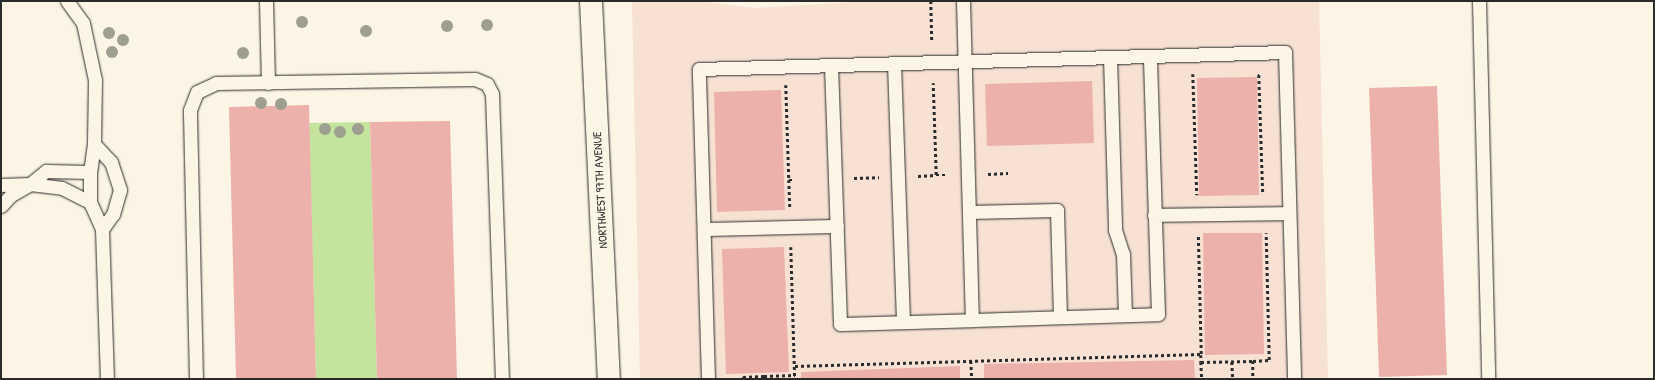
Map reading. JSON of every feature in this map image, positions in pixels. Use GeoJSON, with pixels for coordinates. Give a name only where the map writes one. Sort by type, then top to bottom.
{"type":"FeatureCollection","features":[{"type":"Feature","properties":{"kind":"street","name":"NORTHWEST 97TH AVENUE"},"geometry":{"type":"LineString","coordinates":[[591,1],[609,379]]}},
{"type":"Feature","properties":{"kind":"lane"},"geometry":{"type":"LineString","coordinates":[[66,1],[82,23],[95,80],[94,144],[90,172],[90,202],[102,229],[107,379]]}},
{"type":"Feature","properties":{"kind":"lane"},"geometry":{"type":"LineString","coordinates":[[266,1],[268,83]]}},
{"type":"Feature","properties":{"kind":"lane"},"geometry":{"type":"LineString","coordinates":[[963,1],[972,320]]}},
{"type":"Feature","properties":{"kind":"lane"},"geometry":{"type":"LineString","coordinates":[[1479,1],[1488,379]]}},
{"type":"Feature","properties":{"kind":"lane"},"geometry":{"type":"LineString","coordinates":[[708,379],[699,69],[1285,52],[1294,379]]}},
{"type":"Feature","properties":{"kind":"lane"},"geometry":{"type":"LineString","coordinates":[[832,65],[840,324],[1158,314],[1150,56]]}},
{"type":"Feature","properties":{"kind":"lane"},"geometry":{"type":"LineString","coordinates":[[1110,57],[1115,230],[1123,254],[1125,315]]}},
{"type":"Feature","properties":{"kind":"lane"},"geometry":{"type":"LineString","coordinates":[[894,63],[903,322]]}},
{"type":"Feature","properties":{"kind":"lane"},"geometry":{"type":"LineString","coordinates":[[196,379],[190,110],[197,92],[216,83],[475,79],[487,84],[492,94],[502,379]]}},
{"type":"Feature","properties":{"kind":"lane"},"geometry":{"type":"LineString","coordinates":[[94,144],[111,162],[120,190],[113,214],[102,229]]}},
{"type":"Feature","properties":{"kind":"lane"},"geometry":{"type":"LineString","coordinates":[[1,206],[11,195],[30,184],[46,171],[90,172]]}},
{"type":"Feature","properties":{"kind":"lane"},"geometry":{"type":"LineString","coordinates":[[1,185],[30,184],[62,188],[90,202]]}},
{"type":"Feature","properties":{"kind":"lane"},"geometry":{"type":"LineString","coordinates":[[969,212],[1057,210],[1060,317]]}},
{"type":"Feature","properties":{"kind":"lane"},"geometry":{"type":"LineString","coordinates":[[1154,216],[1289,213]]}},
{"type":"Feature","properties":{"kind":"lane"},"geometry":{"type":"LineString","coordinates":[[704,230],[837,226]]}},
{"type":"Feature","properties":{"kind":"path"},"geometry":{"type":"LineString","coordinates":[[931,1],[932,47]]}},
{"type":"Feature","properties":{"kind":"path"},"geometry":{"type":"LineString","coordinates":[[785,66],[790,212]]}},
{"type":"Feature","properties":{"kind":"path"},"geometry":{"type":"LineString","coordinates":[[1193,70],[1197,200]]}},
{"type":"Feature","properties":{"kind":"path"},"geometry":{"type":"LineString","coordinates":[[1252,75],[1259,75],[1263,196],[1256,196]]}},
{"type":"Feature","properties":{"kind":"path"},"geometry":{"type":"LineString","coordinates":[[1194,76],[1201,76]]}},
{"type":"Feature","properties":{"kind":"path"},"geometry":{"type":"LineString","coordinates":[[933,78],[936,175]]}},
{"type":"Feature","properties":{"kind":"path"},"geometry":{"type":"LineString","coordinates":[[982,174],[1008,173]]}},
{"type":"Feature","properties":{"kind":"path"},"geometry":{"type":"LineString","coordinates":[[912,176],[953,175]]}},
{"type":"Feature","properties":{"kind":"path"},"geometry":{"type":"LineString","coordinates":[[849,178],[882,177]]}},
{"type":"Feature","properties":{"kind":"path"},"geometry":{"type":"LineString","coordinates":[[789,180],[794,180]]}},
{"type":"Feature","properties":{"kind":"path"},"geometry":{"type":"LineString","coordinates":[[1198,229],[1202,379]]}},
{"type":"Feature","properties":{"kind":"path"},"geometry":{"type":"LineString","coordinates":[[1201,362],[1269,360],[1266,230]]}},
{"type":"Feature","properties":{"kind":"path"},"geometry":{"type":"LineString","coordinates":[[744,379],[743,377],[795,377],[791,240]]}},
{"type":"Feature","properties":{"kind":"path"},"geometry":{"type":"LineString","coordinates":[[795,366],[1201,354]]}},
{"type":"Feature","properties":{"kind":"path"},"geometry":{"type":"LineString","coordinates":[[971,361],[972,379]]}},
{"type":"Feature","properties":{"kind":"path"},"geometry":{"type":"LineString","coordinates":[[1253,361],[1253,379]]}},
{"type":"Feature","properties":{"kind":"path"},"geometry":{"type":"LineString","coordinates":[[1232,362],[1233,379]]}},
{"type":"Feature","properties":{"kind":"shaded area"},"geometry":{"type":"Polygon","coordinates":[[[632,1],[696,1],[755,8],[874,1],[1319,1],[1328,379],[640,379],[632,1]]]}},
{"type":"Feature","properties":{"kind":"green space"},"geometry":{"type":"Polygon","coordinates":[[[370,122],[377,379],[316,379],[309,123],[370,122]]]}},
{"type":"Feature","properties":{"kind":"building"},"geometry":{"type":"Polygon","coordinates":[[[1257,77],[1259,195],[1199,196],[1197,78],[1257,77]]]}},
{"type":"Feature","properties":{"kind":"building"},"geometry":{"type":"Polygon","coordinates":[[[1092,81],[1094,143],[987,146],[985,84],[1092,81]]]}},
{"type":"Feature","properties":{"kind":"building"},"geometry":{"type":"Polygon","coordinates":[[[1437,86],[1447,375],[1379,377],[1369,88],[1437,86]]]}},
{"type":"Feature","properties":{"kind":"building"},"geometry":{"type":"Polygon","coordinates":[[[781,90],[785,210],[717,212],[714,92],[781,90]]]}},
{"type":"Feature","properties":{"kind":"building"},"geometry":{"type":"Polygon","coordinates":[[[309,105],[316,379],[236,379],[229,107],[309,105]]]}},
{"type":"Feature","properties":{"kind":"building"},"geometry":{"type":"Polygon","coordinates":[[[450,121],[457,379],[377,379],[370,122],[450,121]]]}},
{"type":"Feature","properties":{"kind":"building"},"geometry":{"type":"Polygon","coordinates":[[[1203,233],[1262,233],[1264,354],[1205,355],[1203,233]]]}},
{"type":"Feature","properties":{"kind":"building"},"geometry":{"type":"Polygon","coordinates":[[[784,247],[789,372],[726,374],[722,249],[784,247]]]}},
{"type":"Feature","properties":{"kind":"building"},"geometry":{"type":"Polygon","coordinates":[[[1194,360],[1195,379],[984,379],[984,364],[1194,360]]]}},
{"type":"Feature","properties":{"kind":"building"},"geometry":{"type":"Polygon","coordinates":[[[960,366],[960,379],[801,379],[801,372],[960,366]]]}}]}
